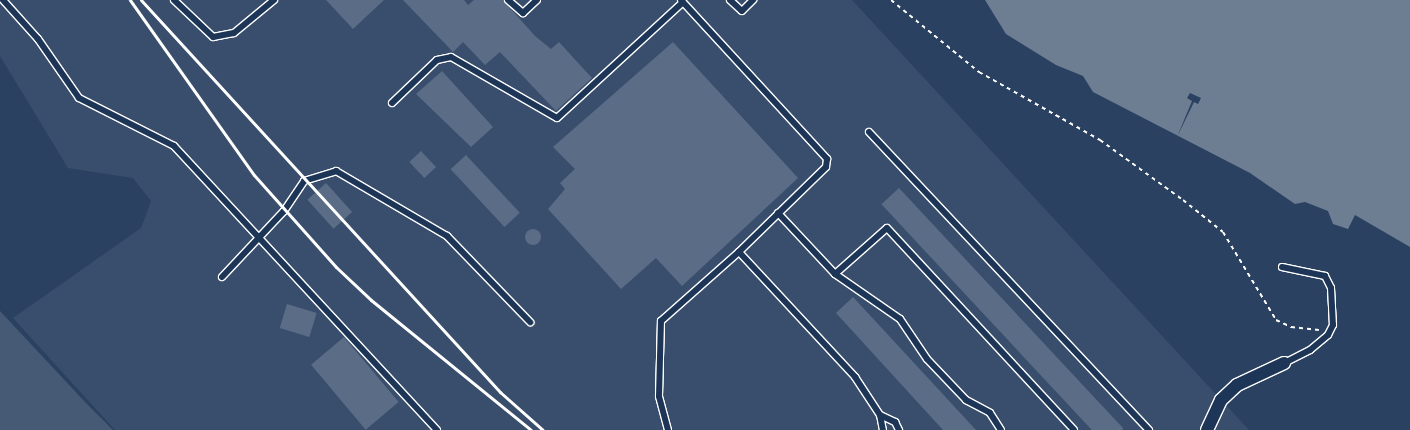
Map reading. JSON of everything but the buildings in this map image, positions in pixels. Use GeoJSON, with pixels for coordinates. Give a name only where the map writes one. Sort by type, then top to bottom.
{"type":"FeatureCollection","features":[{"type":"Feature","properties":{"kind":"street"},"geometry":{"type":"LineString","coordinates":[[1207,430],[1221,400],[1237,386],[1284,363]]}},
{"type":"Feature","properties":{"kind":"lane"},"geometry":{"type":"LineString","coordinates":[[4,0],[38,39],[78,98],[174,146],[437,430]]}},
{"type":"Feature","properties":{"kind":"lane"},"geometry":{"type":"LineString","coordinates":[[174,0],[213,37],[234,33],[274,0]]}},
{"type":"Feature","properties":{"kind":"lane"},"geometry":{"type":"LineString","coordinates":[[508,0],[523,13],[537,0]]}},
{"type":"Feature","properties":{"kind":"lane"},"geometry":{"type":"LineString","coordinates":[[730,0],[742,11],[753,0]]}},
{"type":"Feature","properties":{"kind":"lane"},"geometry":{"type":"LineString","coordinates":[[392,103],[437,60],[451,57],[557,118],[682,1],[828,159],[826,167],[739,252],[661,321],[659,396],[668,430]]}},
{"type":"Feature","properties":{"kind":"lane"},"geometry":{"type":"LineString","coordinates":[[869,132],[1149,430]]}},
{"type":"Feature","properties":{"kind":"lane"},"geometry":{"type":"LineString","coordinates":[[222,277],[259,239],[304,181],[336,171],[447,236],[530,322]]}},
{"type":"Feature","properties":{"kind":"lane"},"geometry":{"type":"LineString","coordinates":[[778,213],[835,274],[900,319],[927,359],[966,400],[990,413],[1001,430]]}},
{"type":"Feature","properties":{"kind":"lane"},"geometry":{"type":"LineString","coordinates":[[835,274],[887,228],[1074,430]]}},
{"type":"Feature","properties":{"kind":"lane"},"geometry":{"type":"LineString","coordinates":[[739,252],[855,378],[880,415],[883,430]]}},
{"type":"Feature","properties":{"kind":"lane"},"geometry":{"type":"LineString","coordinates":[[1282,267],[1318,272],[1327,279],[1331,288],[1331,330],[1310,350],[1284,363]]}},
{"type":"Feature","properties":{"kind":"lane"},"geometry":{"type":"LineString","coordinates":[[880,415],[895,422],[899,430]]}},
{"type":"Feature","properties":{"kind":"path"},"geometry":{"type":"LineString","coordinates":[[891,0],[979,72],[1100,140],[1223,232],[1276,320],[1292,327],[1331,330]]}},
{"type":"Feature","properties":{"kind":"shaded area"},"geometry":{"type":"Polygon","coordinates":[[[0,0],[852,0],[1249,430],[115,430],[13,318],[141,228],[151,201],[133,178],[68,168],[0,56],[0,0]]]}},
{"type":"Feature","properties":{"kind":"shaded area"},"geometry":{"type":"Polygon","coordinates":[[[985,0],[1410,0],[1410,247],[1355,215],[1348,229],[1333,224],[1328,211],[1305,202],[1295,204],[1250,173],[1093,92],[1083,76],[1056,65],[1006,34],[985,0]]]}},
{"type":"Feature","properties":{"kind":"shaded area"},"geometry":{"type":"Polygon","coordinates":[[[0,311],[86,403],[113,430],[0,430],[0,311]]]}},
{"type":"Feature","properties":{"kind":"pier"},"geometry":{"type":"Polygon","coordinates":[[[1190,93],[1201,98],[1198,104],[1194,102],[1177,137],[1192,101],[1187,98],[1190,93]]]}},
{"type":"Feature","properties":{"kind":"railway"},"geometry":{"type":"LineString","coordinates":[[130,0],[254,175],[336,267],[371,300],[531,430]]}},
{"type":"Feature","properties":{"kind":"railway"},"geometry":{"type":"LineString","coordinates":[[141,0],[500,392],[543,430]]}}]}
